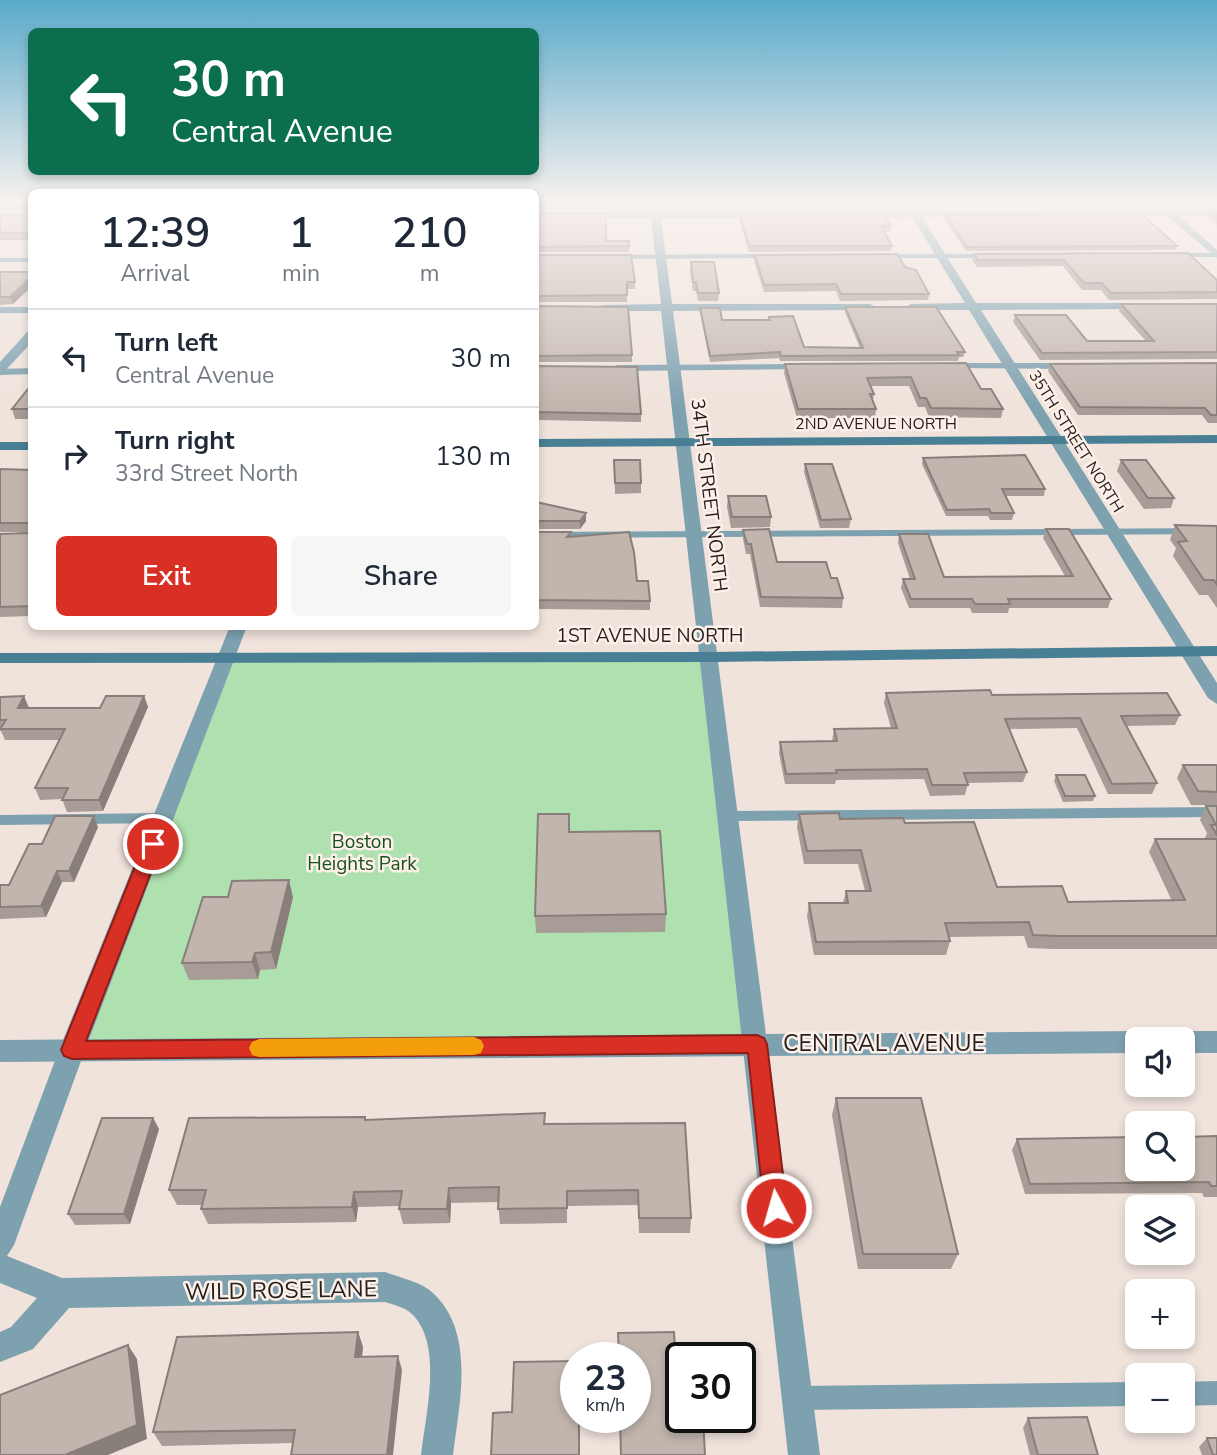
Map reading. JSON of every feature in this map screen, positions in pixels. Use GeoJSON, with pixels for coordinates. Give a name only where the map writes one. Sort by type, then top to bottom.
{"type":"FeatureCollection","features":[{"type":"Feature","properties":{"kind":"main road","name":"2ND AVENUE NORTH"},"geometry":{"type":"LineString","coordinates":[[539,443],[1217,439]]}},
{"type":"Feature","properties":{"kind":"main road"},"geometry":{"type":"LineString","coordinates":[[0,446],[28,446]]}},
{"type":"Feature","properties":{"kind":"main road","name":"1ST AVENUE NORTH"},"geometry":{"type":"LineString","coordinates":[[0,658],[710,657],[1217,651]]}},
{"type":"Feature","properties":{"kind":"street","name":"34TH STREET NORTH"},"geometry":{"type":"LineString","coordinates":[[662,270],[681,441],[730,816],[804,1455]]}},
{"type":"Feature","properties":{"kind":"street","name":"35TH STREET NORTH"},"geometry":{"type":"LineString","coordinates":[[949,270],[1217,698]]}},
{"type":"Feature","properties":{"kind":"street"},"geometry":{"type":"LineString","coordinates":[[902,307],[1163,306]]}},
{"type":"Feature","properties":{"kind":"street"},"geometry":{"type":"LineString","coordinates":[[588,308],[888,307]]}},
{"type":"Feature","properties":{"kind":"street"},"geometry":{"type":"LineString","coordinates":[[0,310],[28,310]]}},
{"type":"Feature","properties":{"kind":"street"},"geometry":{"type":"LineString","coordinates":[[0,370],[28,338]]}},
{"type":"Feature","properties":{"kind":"street"},"geometry":{"type":"LineString","coordinates":[[0,1245],[72,1050],[237,630]]}},
{"type":"Feature","properties":{"kind":"street","name":"CENTRAL AVENUE"},"geometry":{"type":"LineString","coordinates":[[0,1051],[1125,1042]]}},
{"type":"Feature","properties":{"kind":"street"},"geometry":{"type":"LineString","coordinates":[[1195,1042],[1217,1042]]}},
{"type":"Feature","properties":{"kind":"street","name":"WILD ROSE LANE"},"geometry":{"type":"LineString","coordinates":[[0,1268],[62,1293],[386,1287],[408,1295],[425,1306],[438,1326],[446,1355],[437,1455]]}},
{"type":"Feature","properties":{"kind":"street"},"geometry":{"type":"LineString","coordinates":[[0,1347],[22,1338],[62,1293]]}},
{"type":"Feature","properties":{"kind":"lane"},"geometry":{"type":"LineString","coordinates":[[939,366],[1078,366]]}},
{"type":"Feature","properties":{"kind":"lane"},"geometry":{"type":"LineString","coordinates":[[604,368],[813,367]]}},
{"type":"Feature","properties":{"kind":"lane"},"geometry":{"type":"LineString","coordinates":[[0,370],[28,371]]}},
{"type":"Feature","properties":{"kind":"lane"},"geometry":{"type":"LineString","coordinates":[[539,535],[1217,531]]}},
{"type":"Feature","properties":{"kind":"lane"},"geometry":{"type":"LineString","coordinates":[[730,816],[1217,812]]}},
{"type":"Feature","properties":{"kind":"lane"},"geometry":{"type":"LineString","coordinates":[[0,820],[163,818]]}},
{"type":"Feature","properties":{"kind":"lane"},"geometry":{"type":"LineString","coordinates":[[1195,1394],[1217,1393]]}},
{"type":"Feature","properties":{"kind":"lane"},"geometry":{"type":"LineString","coordinates":[[797,1398],[1125,1394]]}},
{"type":"Feature","properties":{"kind":"green space","name":"Boston Heights Park"},"geometry":{"type":"Polygon","coordinates":[[[227,656],[710,657],[757,1044],[72,1050],[227,656]]]}},
{"type":"Feature","properties":{"kind":"building"},"geometry":{"type":"Polygon","coordinates":[[[539,270],[633,270],[635,282],[627,282],[627,295],[539,296],[539,270]]]}},
{"type":"Feature","properties":{"kind":"building"},"geometry":{"type":"Polygon","coordinates":[[[692,270],[715,270],[719,293],[698,293],[696,282],[693,282],[692,270]]]}},
{"type":"Feature","properties":{"kind":"building"},"geometry":{"type":"Polygon","coordinates":[[[759,270],[916,270],[929,294],[841,294],[836,284],[764,285],[759,270]]]}},
{"type":"Feature","properties":{"kind":"building"},"geometry":{"type":"Polygon","coordinates":[[[1073,270],[1206,270],[1217,280],[1217,292],[1111,293],[1102,283],[1084,283],[1073,270]]]}},
{"type":"Feature","properties":{"kind":"building"},"geometry":{"type":"Polygon","coordinates":[[[0,272],[28,272],[28,280],[10,297],[0,297],[0,272]]]}},
{"type":"Feature","properties":{"kind":"building"},"geometry":{"type":"Polygon","coordinates":[[[1121,304],[1217,304],[1217,352],[1042,353],[1015,315],[1066,315],[1087,341],[1154,341],[1121,304]]]}},
{"type":"Feature","properties":{"kind":"building"},"geometry":{"type":"Polygon","coordinates":[[[539,306],[628,307],[632,355],[539,356],[539,306]]]}},
{"type":"Feature","properties":{"kind":"building"},"geometry":{"type":"Polygon","coordinates":[[[845,307],[936,307],[965,352],[957,352],[959,355],[781,356],[780,352],[710,356],[700,308],[720,308],[722,320],[770,320],[769,317],[793,316],[804,347],[863,348],[845,307]]]}},
{"type":"Feature","properties":{"kind":"building"},"geometry":{"type":"Polygon","coordinates":[[[966,363],[981,389],[991,389],[1003,409],[931,408],[926,398],[920,398],[911,377],[867,378],[874,394],[870,394],[876,409],[798,409],[785,364],[966,363]]]}},
{"type":"Feature","properties":{"kind":"building"},"geometry":{"type":"Polygon","coordinates":[[[1217,363],[1217,415],[1211,415],[1205,408],[1080,407],[1050,364],[1217,363]]]}},
{"type":"Feature","properties":{"kind":"building"},"geometry":{"type":"Polygon","coordinates":[[[539,366],[637,367],[641,414],[539,412],[539,366]]]}},
{"type":"Feature","properties":{"kind":"building"},"geometry":{"type":"Polygon","coordinates":[[[28,389],[28,409],[12,409],[28,389]]]}},
{"type":"Feature","properties":{"kind":"building"},"geometry":{"type":"Polygon","coordinates":[[[1025,455],[1045,489],[1002,489],[1014,513],[991,513],[989,509],[947,510],[923,458],[1025,455]]]}},
{"type":"Feature","properties":{"kind":"building"},"geometry":{"type":"Polygon","coordinates":[[[614,460],[640,460],[641,483],[615,483],[614,460]]]}},
{"type":"Feature","properties":{"kind":"building"},"geometry":{"type":"Polygon","coordinates":[[[1121,460],[1146,460],[1174,498],[1148,498],[1121,460]]]}},
{"type":"Feature","properties":{"kind":"building"},"geometry":{"type":"Polygon","coordinates":[[[805,464],[832,464],[851,519],[821,520],[805,464]]]}},
{"type":"Feature","properties":{"kind":"building"},"geometry":{"type":"Polygon","coordinates":[[[0,469],[28,470],[28,523],[0,523],[0,469]]]}},
{"type":"Feature","properties":{"kind":"building"},"geometry":{"type":"Polygon","coordinates":[[[728,496],[766,496],[771,517],[732,517],[728,496]]]}},
{"type":"Feature","properties":{"kind":"building"},"geometry":{"type":"Polygon","coordinates":[[[539,503],[586,513],[580,521],[539,521],[539,503]]]}},
{"type":"Feature","properties":{"kind":"building"},"geometry":{"type":"Polygon","coordinates":[[[1175,525],[1217,526],[1217,585],[1214,580],[1204,580],[1178,542],[1187,541],[1175,525]]]}},
{"type":"Feature","properties":{"kind":"building"},"geometry":{"type":"Polygon","coordinates":[[[769,529],[777,562],[826,562],[831,578],[837,578],[843,598],[761,597],[751,544],[747,544],[743,530],[769,529]]]}},
{"type":"Feature","properties":{"kind":"building"},"geometry":{"type":"Polygon","coordinates":[[[1046,529],[1069,529],[1111,599],[1008,599],[1010,604],[975,604],[972,599],[911,599],[903,579],[915,579],[899,534],[928,534],[944,577],[1073,576],[1046,529]]]}},
{"type":"Feature","properties":{"kind":"building"},"geometry":{"type":"Polygon","coordinates":[[[539,532],[571,532],[567,537],[629,532],[637,581],[648,581],[650,601],[539,600],[539,532]]]}},
{"type":"Feature","properties":{"kind":"building"},"geometry":{"type":"Polygon","coordinates":[[[28,533],[28,606],[0,607],[0,534],[28,533]]]}},
{"type":"Feature","properties":{"kind":"building"},"geometry":{"type":"Polygon","coordinates":[[[990,690],[992,695],[1167,693],[1180,715],[1121,716],[1157,783],[1112,784],[1080,718],[1005,719],[1027,772],[964,773],[968,785],[932,785],[927,769],[836,770],[837,773],[786,774],[780,742],[837,741],[834,729],[897,728],[886,693],[990,690]]]}},
{"type":"Feature","properties":{"kind":"building"},"geometry":{"type":"Polygon","coordinates":[[[24,696],[18,708],[100,708],[106,696],[144,696],[99,800],[62,800],[68,788],[35,788],[65,729],[0,729],[6,720],[0,720],[0,697],[24,696]]]}},
{"type":"Feature","properties":{"kind":"building"},"geometry":{"type":"Polygon","coordinates":[[[1183,765],[1216,765],[1217,792],[1198,791],[1183,765]]]}},
{"type":"Feature","properties":{"kind":"building"},"geometry":{"type":"Polygon","coordinates":[[[1056,775],[1085,775],[1095,796],[1065,796],[1056,775]]]}},
{"type":"Feature","properties":{"kind":"building"},"geometry":{"type":"Polygon","coordinates":[[[1206,806],[1217,806],[1217,835],[1211,825],[1216,825],[1206,806]]]}},
{"type":"Feature","properties":{"kind":"building"},"geometry":{"type":"Polygon","coordinates":[[[839,813],[840,819],[903,818],[905,823],[974,822],[997,887],[1062,886],[1068,902],[1185,900],[1155,839],[1217,839],[1217,936],[1033,935],[1029,922],[945,923],[950,941],[816,942],[809,903],[848,903],[846,891],[871,891],[861,850],[807,851],[799,814],[839,813]]]}},
{"type":"Feature","properties":{"kind":"building"},"geometry":{"type":"Polygon","coordinates":[[[538,814],[569,814],[569,832],[660,831],[666,914],[535,916],[538,814]]]}},
{"type":"Feature","properties":{"kind":"building"},"geometry":{"type":"Polygon","coordinates":[[[55,816],[94,816],[69,871],[57,871],[41,906],[0,907],[0,885],[9,885],[29,844],[42,844],[55,816]]]}},
{"type":"Feature","properties":{"kind":"building"},"geometry":{"type":"Polygon","coordinates":[[[289,880],[271,952],[255,953],[252,962],[182,963],[203,897],[228,897],[232,881],[289,880]]]}},
{"type":"Feature","properties":{"kind":"building"},"geometry":{"type":"Polygon","coordinates":[[[836,1098],[921,1098],[958,1254],[863,1254],[836,1098]]]}},
{"type":"Feature","properties":{"kind":"building"},"geometry":{"type":"Polygon","coordinates":[[[545,1113],[544,1124],[685,1123],[691,1218],[639,1218],[638,1190],[567,1191],[567,1208],[498,1209],[499,1187],[449,1188],[447,1209],[399,1209],[402,1191],[354,1192],[352,1207],[201,1209],[206,1190],[169,1190],[189,1118],[365,1117],[365,1120],[545,1113]]]}},
{"type":"Feature","properties":{"kind":"building"},"geometry":{"type":"Polygon","coordinates":[[[102,1118],[153,1118],[124,1214],[68,1214],[102,1118]]]}},
{"type":"Feature","properties":{"kind":"building"},"geometry":{"type":"Polygon","coordinates":[[[1217,1136],[1217,1186],[1211,1186],[1209,1182],[1030,1184],[1017,1139],[1125,1137],[1125,1181],[1195,1181],[1195,1137],[1217,1136]]]}},
{"type":"Feature","properties":{"kind":"building"},"geometry":{"type":"Polygon","coordinates":[[[358,1332],[355,1357],[398,1356],[387,1455],[291,1455],[295,1430],[153,1432],[177,1337],[358,1332]]]}},
{"type":"Feature","properties":{"kind":"building"},"geometry":{"type":"Polygon","coordinates":[[[674,1332],[675,1342],[665,1342],[665,1433],[704,1433],[705,1455],[621,1455],[620,1433],[651,1433],[651,1342],[618,1342],[618,1333],[674,1332]]]}},
{"type":"Feature","properties":{"kind":"building"},"geometry":{"type":"Polygon","coordinates":[[[128,1345],[137,1425],[65,1455],[0,1455],[0,1395],[128,1345]]]}},
{"type":"Feature","properties":{"kind":"building"},"geometry":{"type":"Polygon","coordinates":[[[560,1361],[560,1433],[579,1433],[579,1455],[491,1455],[493,1413],[512,1412],[514,1362],[560,1361]]]}},
{"type":"Feature","properties":{"kind":"building"},"geometry":{"type":"Polygon","coordinates":[[[1087,1417],[1098,1455],[1038,1455],[1028,1418],[1087,1417]]]}},
{"type":"Feature","properties":{"kind":"building"},"geometry":{"type":"Polygon","coordinates":[[[1207,1438],[1217,1438],[1217,1455],[1213,1455],[1207,1438]]]}},
{"type":"Feature","properties":{"kind":"slow traffic"},"geometry":{"type":"LineString","coordinates":[[259,1048],[474,1046]]}},
{"type":"Feature","properties":{"kind":"route"},"geometry":{"type":"LineString","coordinates":[[153,844],[72,1050],[757,1044],[776,1208]]}}]}
